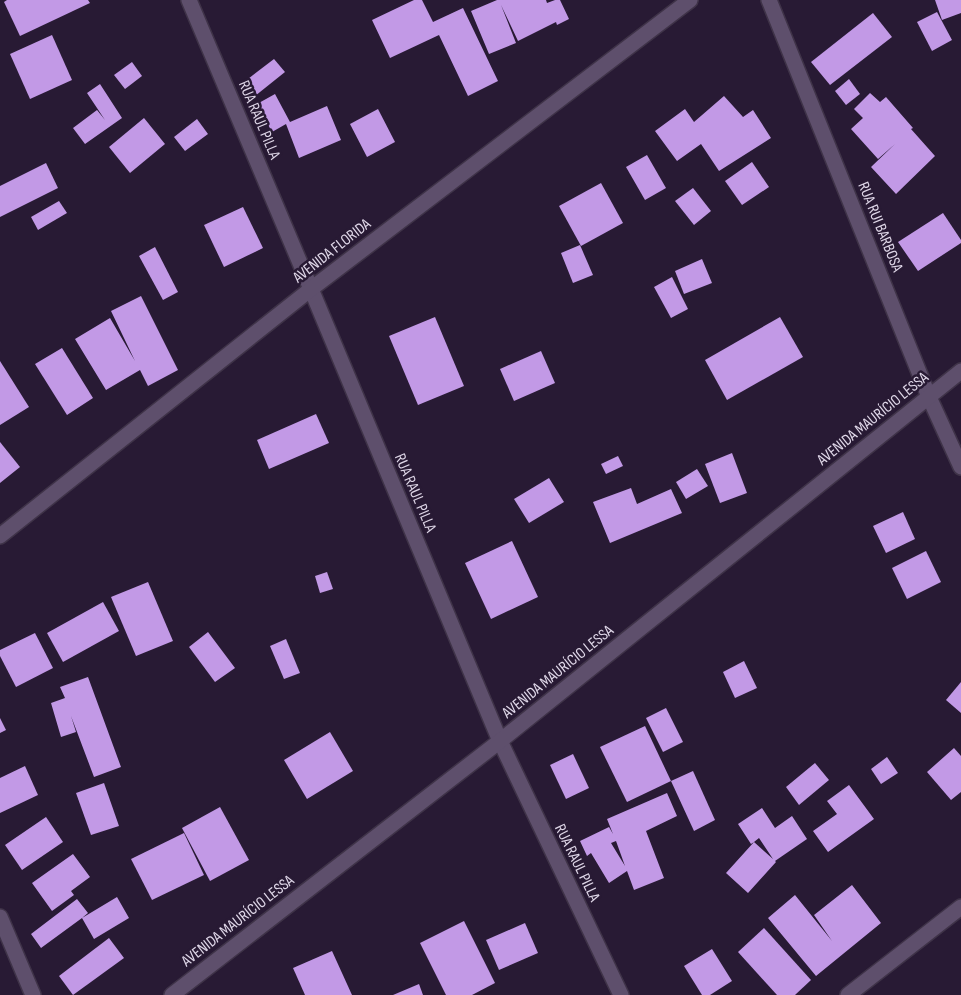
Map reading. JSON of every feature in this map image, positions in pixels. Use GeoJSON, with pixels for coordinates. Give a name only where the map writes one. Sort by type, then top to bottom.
{"type":"FeatureCollection","features":[{"type":"Feature","properties":{"kind":"street","name":"RUA RAUL PILLA"},"geometry":{"type":"LineString","coordinates":[[189,0],[500,742],[621,995]]}},
{"type":"Feature","properties":{"kind":"street","name":"AVENIDA FLORIDA"},"geometry":{"type":"LineString","coordinates":[[0,536],[311,289],[690,0]]}},
{"type":"Feature","properties":{"kind":"street","name":"RUA RUI BARBOSA"},"geometry":{"type":"LineString","coordinates":[[769,0],[929,396],[961,467]]}},
{"type":"Feature","properties":{"kind":"street","name":"AVENIDA MAURÍCIO LESSA"},"geometry":{"type":"LineString","coordinates":[[172,995],[500,742],[961,372]]}},
{"type":"Feature","properties":{"kind":"street"},"geometry":{"type":"LineString","coordinates":[[848,995],[961,907]]}},
{"type":"Feature","properties":{"kind":"street"},"geometry":{"type":"LineString","coordinates":[[0,917],[34,995]]}},
{"type":"Feature","properties":{"kind":"building"},"geometry":{"type":"Polygon","coordinates":[[[7,0],[88,0],[90,3],[20,36],[4,2],[7,0]]]}},
{"type":"Feature","properties":{"kind":"building"},"geometry":{"type":"Polygon","coordinates":[[[414,0],[422,0],[433,22],[463,8],[498,81],[468,96],[439,35],[390,58],[372,20],[414,0]]]}},
{"type":"Feature","properties":{"kind":"building"},"geometry":{"type":"Polygon","coordinates":[[[497,0],[546,0],[547,3],[560,0],[569,19],[557,25],[556,22],[518,41],[501,5],[516,43],[489,54],[471,11],[497,0]]]}},
{"type":"Feature","properties":{"kind":"building"},"geometry":{"type":"Polygon","coordinates":[[[935,0],[961,0],[961,13],[942,20],[935,0]]]}},
{"type":"Feature","properties":{"kind":"building"},"geometry":{"type":"Polygon","coordinates":[[[937,12],[952,40],[932,51],[917,22],[937,12]]]}},
{"type":"Feature","properties":{"kind":"building"},"geometry":{"type":"Polygon","coordinates":[[[873,13],[892,37],[830,85],[811,62],[873,13]]]}},
{"type":"Feature","properties":{"kind":"building"},"geometry":{"type":"Polygon","coordinates":[[[52,35],[72,80],[30,99],[10,54],[52,35]]]}},
{"type":"Feature","properties":{"kind":"building"},"geometry":{"type":"Polygon","coordinates":[[[274,59],[285,72],[255,96],[244,82],[274,59]]]}},
{"type":"Feature","properties":{"kind":"building"},"geometry":{"type":"Polygon","coordinates":[[[132,62],[142,76],[125,89],[114,75],[132,62]]]}},
{"type":"Feature","properties":{"kind":"building"},"geometry":{"type":"Polygon","coordinates":[[[849,79],[860,94],[846,105],[835,91],[849,79]]]}},
{"type":"Feature","properties":{"kind":"building"},"geometry":{"type":"Polygon","coordinates":[[[100,84],[122,118],[85,144],[73,128],[97,110],[105,120],[87,93],[100,84]]]}},
{"type":"Feature","properties":{"kind":"building"},"geometry":{"type":"Polygon","coordinates":[[[870,93],[880,102],[886,97],[935,156],[896,194],[871,167],[895,144],[878,159],[851,129],[863,118],[854,109],[870,93]]]}},
{"type":"Feature","properties":{"kind":"building"},"geometry":{"type":"Polygon","coordinates":[[[275,94],[290,122],[327,106],[341,140],[299,158],[286,124],[272,132],[257,104],[275,94]]]}},
{"type":"Feature","properties":{"kind":"building"},"geometry":{"type":"Polygon","coordinates":[[[724,96],[743,117],[753,110],[771,138],[719,171],[701,144],[677,161],[655,131],[685,109],[694,122],[724,96]]]}},
{"type":"Feature","properties":{"kind":"building"},"geometry":{"type":"Polygon","coordinates":[[[378,109],[395,142],[367,157],[350,124],[378,109]]]}},
{"type":"Feature","properties":{"kind":"building"},"geometry":{"type":"Polygon","coordinates":[[[144,118],[165,144],[130,173],[109,147],[144,118]]]}},
{"type":"Feature","properties":{"kind":"building"},"geometry":{"type":"Polygon","coordinates":[[[197,119],[208,134],[185,151],[174,137],[197,119]]]}},
{"type":"Feature","properties":{"kind":"building"},"geometry":{"type":"Polygon","coordinates":[[[647,155],[666,188],[645,200],[626,167],[647,155]]]}},
{"type":"Feature","properties":{"kind":"building"},"geometry":{"type":"Polygon","coordinates":[[[752,162],[769,187],[742,205],[725,181],[752,162]]]}},
{"type":"Feature","properties":{"kind":"building"},"geometry":{"type":"Polygon","coordinates":[[[46,163],[58,188],[0,217],[0,186],[46,163]]]}},
{"type":"Feature","properties":{"kind":"building"},"geometry":{"type":"Polygon","coordinates":[[[601,183],[623,223],[581,246],[559,206],[601,183]]]}},
{"type":"Feature","properties":{"kind":"building"},"geometry":{"type":"Polygon","coordinates":[[[693,188],[711,211],[694,225],[675,201],[693,188]]]}},
{"type":"Feature","properties":{"kind":"building"},"geometry":{"type":"Polygon","coordinates":[[[59,201],[67,213],[38,230],[31,217],[59,201]]]}},
{"type":"Feature","properties":{"kind":"building"},"geometry":{"type":"Polygon","coordinates":[[[243,207],[263,248],[224,267],[204,225],[243,207]]]}},
{"type":"Feature","properties":{"kind":"building"},"geometry":{"type":"Polygon","coordinates":[[[943,213],[961,240],[961,243],[918,271],[898,242],[943,213]]]}},
{"type":"Feature","properties":{"kind":"building"},"geometry":{"type":"Polygon","coordinates":[[[580,245],[593,275],[573,283],[561,253],[580,245]]]}},
{"type":"Feature","properties":{"kind":"building"},"geometry":{"type":"Polygon","coordinates":[[[155,247],[178,292],[163,300],[139,256],[155,247]]]}},
{"type":"Feature","properties":{"kind":"building"},"geometry":{"type":"Polygon","coordinates":[[[702,259],[712,283],[684,294],[675,271],[702,259]]]}},
{"type":"Feature","properties":{"kind":"building"},"geometry":{"type":"Polygon","coordinates":[[[672,277],[688,309],[671,318],[654,287],[672,277]]]}},
{"type":"Feature","properties":{"kind":"building"},"geometry":{"type":"Polygon","coordinates":[[[141,296],[178,370],[148,386],[140,370],[106,390],[75,339],[110,318],[135,361],[111,311],[141,296]]]}},
{"type":"Feature","properties":{"kind":"building"},"geometry":{"type":"Polygon","coordinates":[[[435,317],[464,386],[418,405],[389,336],[435,317]]]}},
{"type":"Feature","properties":{"kind":"building"},"geometry":{"type":"Polygon","coordinates":[[[780,317],[803,357],[727,400],[705,360],[780,317]]]}},
{"type":"Feature","properties":{"kind":"building"},"geometry":{"type":"Polygon","coordinates":[[[62,348],[93,398],[67,415],[35,364],[62,348]]]}},
{"type":"Feature","properties":{"kind":"building"},"geometry":{"type":"Polygon","coordinates":[[[541,351],[555,383],[514,401],[500,369],[541,351]]]}},
{"type":"Feature","properties":{"kind":"building"},"geometry":{"type":"Polygon","coordinates":[[[0,361],[29,407],[0,425],[0,361]]]}},
{"type":"Feature","properties":{"kind":"building"},"geometry":{"type":"Polygon","coordinates":[[[316,414],[329,443],[269,469],[257,440],[316,414]]]}},
{"type":"Feature","properties":{"kind":"building"},"geometry":{"type":"Polygon","coordinates":[[[0,442],[20,467],[0,483],[0,442]]]}},
{"type":"Feature","properties":{"kind":"building"},"geometry":{"type":"Polygon","coordinates":[[[732,453],[747,493],[720,503],[705,464],[732,453]]]}},
{"type":"Feature","properties":{"kind":"building"},"geometry":{"type":"Polygon","coordinates":[[[618,456],[623,466],[606,474],[601,464],[618,456]]]}},
{"type":"Feature","properties":{"kind":"building"},"geometry":{"type":"Polygon","coordinates":[[[697,469],[708,486],[686,499],[676,482],[697,469]]]}},
{"type":"Feature","properties":{"kind":"building"},"geometry":{"type":"Polygon","coordinates":[[[549,478],[564,502],[529,523],[514,499],[549,478]]]}},
{"type":"Feature","properties":{"kind":"building"},"geometry":{"type":"Polygon","coordinates":[[[631,488],[637,504],[671,489],[682,513],[610,543],[593,502],[631,488]]]}},
{"type":"Feature","properties":{"kind":"building"},"geometry":{"type":"Polygon","coordinates":[[[903,512],[915,539],[886,553],[873,526],[903,512]]]}},
{"type":"Feature","properties":{"kind":"building"},"geometry":{"type":"Polygon","coordinates":[[[512,541],[538,597],[491,619],[465,563],[512,541]]]}},
{"type":"Feature","properties":{"kind":"building"},"geometry":{"type":"Polygon","coordinates":[[[926,551],[941,582],[907,599],[892,568],[926,551]]]}},
{"type":"Feature","properties":{"kind":"building"},"geometry":{"type":"Polygon","coordinates":[[[327,572],[333,589],[320,593],[315,576],[327,572]]]}},
{"type":"Feature","properties":{"kind":"building"},"geometry":{"type":"Polygon","coordinates":[[[148,582],[173,641],[136,656],[111,597],[148,582]]]}},
{"type":"Feature","properties":{"kind":"building"},"geometry":{"type":"Polygon","coordinates":[[[103,602],[119,631],[63,662],[47,633],[103,602]]]}},
{"type":"Feature","properties":{"kind":"building"},"geometry":{"type":"Polygon","coordinates":[[[208,632],[235,668],[215,682],[189,647],[208,632]]]}},
{"type":"Feature","properties":{"kind":"building"},"geometry":{"type":"Polygon","coordinates":[[[35,633],[53,668],[16,687],[0,656],[0,650],[35,633]]]}},
{"type":"Feature","properties":{"kind":"building"},"geometry":{"type":"Polygon","coordinates":[[[286,639],[300,673],[284,679],[270,646],[286,639]]]}},
{"type":"Feature","properties":{"kind":"building"},"geometry":{"type":"Polygon","coordinates":[[[744,661],[757,688],[735,698],[723,672],[744,661]]]}},
{"type":"Feature","properties":{"kind":"building"},"geometry":{"type":"Polygon","coordinates":[[[88,677],[121,767],[94,777],[71,716],[76,732],[61,737],[51,703],[65,698],[60,687],[88,677]]]}},
{"type":"Feature","properties":{"kind":"building"},"geometry":{"type":"Polygon","coordinates":[[[961,682],[961,713],[946,700],[961,682]]]}},
{"type":"Feature","properties":{"kind":"building"},"geometry":{"type":"Polygon","coordinates":[[[666,708],[683,742],[663,752],[646,718],[666,708]]]}},
{"type":"Feature","properties":{"kind":"building"},"geometry":{"type":"Polygon","coordinates":[[[0,718],[6,730],[0,733],[0,718]]]}},
{"type":"Feature","properties":{"kind":"building"},"geometry":{"type":"Polygon","coordinates":[[[645,726],[671,781],[627,802],[600,747],[645,726]]]}},
{"type":"Feature","properties":{"kind":"building"},"geometry":{"type":"Polygon","coordinates":[[[330,732],[353,771],[307,799],[284,760],[330,732]]]}},
{"type":"Feature","properties":{"kind":"building"},"geometry":{"type":"Polygon","coordinates":[[[954,748],[961,756],[961,792],[951,800],[927,772],[954,748]]]}},
{"type":"Feature","properties":{"kind":"building"},"geometry":{"type":"Polygon","coordinates":[[[573,754],[589,788],[566,799],[550,765],[573,754]]]}},
{"type":"Feature","properties":{"kind":"building"},"geometry":{"type":"Polygon","coordinates":[[[887,757],[898,773],[881,784],[871,769],[887,757]]]}},
{"type":"Feature","properties":{"kind":"building"},"geometry":{"type":"Polygon","coordinates":[[[815,763],[829,780],[799,805],[786,787],[815,763]]]}},
{"type":"Feature","properties":{"kind":"building"},"geometry":{"type":"Polygon","coordinates":[[[25,766],[38,795],[0,813],[0,778],[25,766]]]}},
{"type":"Feature","properties":{"kind":"building"},"geometry":{"type":"Polygon","coordinates":[[[693,771],[715,820],[694,831],[671,781],[693,771]]]}},
{"type":"Feature","properties":{"kind":"building"},"geometry":{"type":"Polygon","coordinates":[[[104,783],[119,826],[91,835],[76,793],[104,783]]]}},
{"type":"Feature","properties":{"kind":"building"},"geometry":{"type":"Polygon","coordinates":[[[849,785],[874,819],[828,852],[813,831],[837,814],[827,801],[849,785]]]}},
{"type":"Feature","properties":{"kind":"building"},"geometry":{"type":"Polygon","coordinates":[[[667,793],[677,816],[646,831],[664,878],[634,890],[627,871],[609,883],[591,853],[587,856],[580,841],[609,827],[613,834],[607,819],[667,793]],[[616,841],[611,843],[625,866],[616,841]]]}},
{"type":"Feature","properties":{"kind":"building"},"geometry":{"type":"Polygon","coordinates":[[[220,807],[249,860],[210,881],[182,828],[220,807]]]}},
{"type":"Feature","properties":{"kind":"building"},"geometry":{"type":"Polygon","coordinates":[[[762,808],[775,828],[792,816],[807,839],[775,861],[748,893],[726,873],[754,842],[751,844],[738,824],[762,808]],[[759,838],[754,842],[773,859],[759,838]]]}},
{"type":"Feature","properties":{"kind":"building"},"geometry":{"type":"Polygon","coordinates":[[[46,817],[63,842],[22,870],[5,845],[46,817]]]}},
{"type":"Feature","properties":{"kind":"building"},"geometry":{"type":"Polygon","coordinates":[[[184,833],[204,875],[152,900],[131,859],[184,833]]]}},
{"type":"Feature","properties":{"kind":"building"},"geometry":{"type":"Polygon","coordinates":[[[73,854],[90,877],[71,891],[74,895],[52,911],[32,883],[73,854]]]}},
{"type":"Feature","properties":{"kind":"building"},"geometry":{"type":"Polygon","coordinates":[[[852,885],[881,923],[816,976],[768,918],[795,895],[832,941],[814,915],[852,885]]]}},
{"type":"Feature","properties":{"kind":"building"},"geometry":{"type":"Polygon","coordinates":[[[117,897],[129,918],[94,939],[82,918],[117,897]]]}},
{"type":"Feature","properties":{"kind":"building"},"geometry":{"type":"Polygon","coordinates":[[[77,899],[88,913],[41,948],[31,934],[77,899]]]}},
{"type":"Feature","properties":{"kind":"building"},"geometry":{"type":"Polygon","coordinates":[[[464,921],[495,983],[472,995],[446,995],[420,943],[464,921]]]}},
{"type":"Feature","properties":{"kind":"building"},"geometry":{"type":"Polygon","coordinates":[[[525,923],[538,953],[499,970],[486,940],[525,923]]]}},
{"type":"Feature","properties":{"kind":"building"},"geometry":{"type":"Polygon","coordinates":[[[764,928],[811,980],[795,995],[777,995],[738,952],[764,928]]]}},
{"type":"Feature","properties":{"kind":"building"},"geometry":{"type":"Polygon","coordinates":[[[109,938],[124,958],[73,995],[59,976],[109,938]]]}},
{"type":"Feature","properties":{"kind":"building"},"geometry":{"type":"Polygon","coordinates":[[[712,949],[732,981],[710,995],[702,995],[684,966],[712,949]]]}},
{"type":"Feature","properties":{"kind":"building"},"geometry":{"type":"Polygon","coordinates":[[[332,951],[352,995],[305,995],[293,968],[332,951]]]}},
{"type":"Feature","properties":{"kind":"building"},"geometry":{"type":"Polygon","coordinates":[[[419,984],[423,995],[393,995],[419,984]]]}}]}
